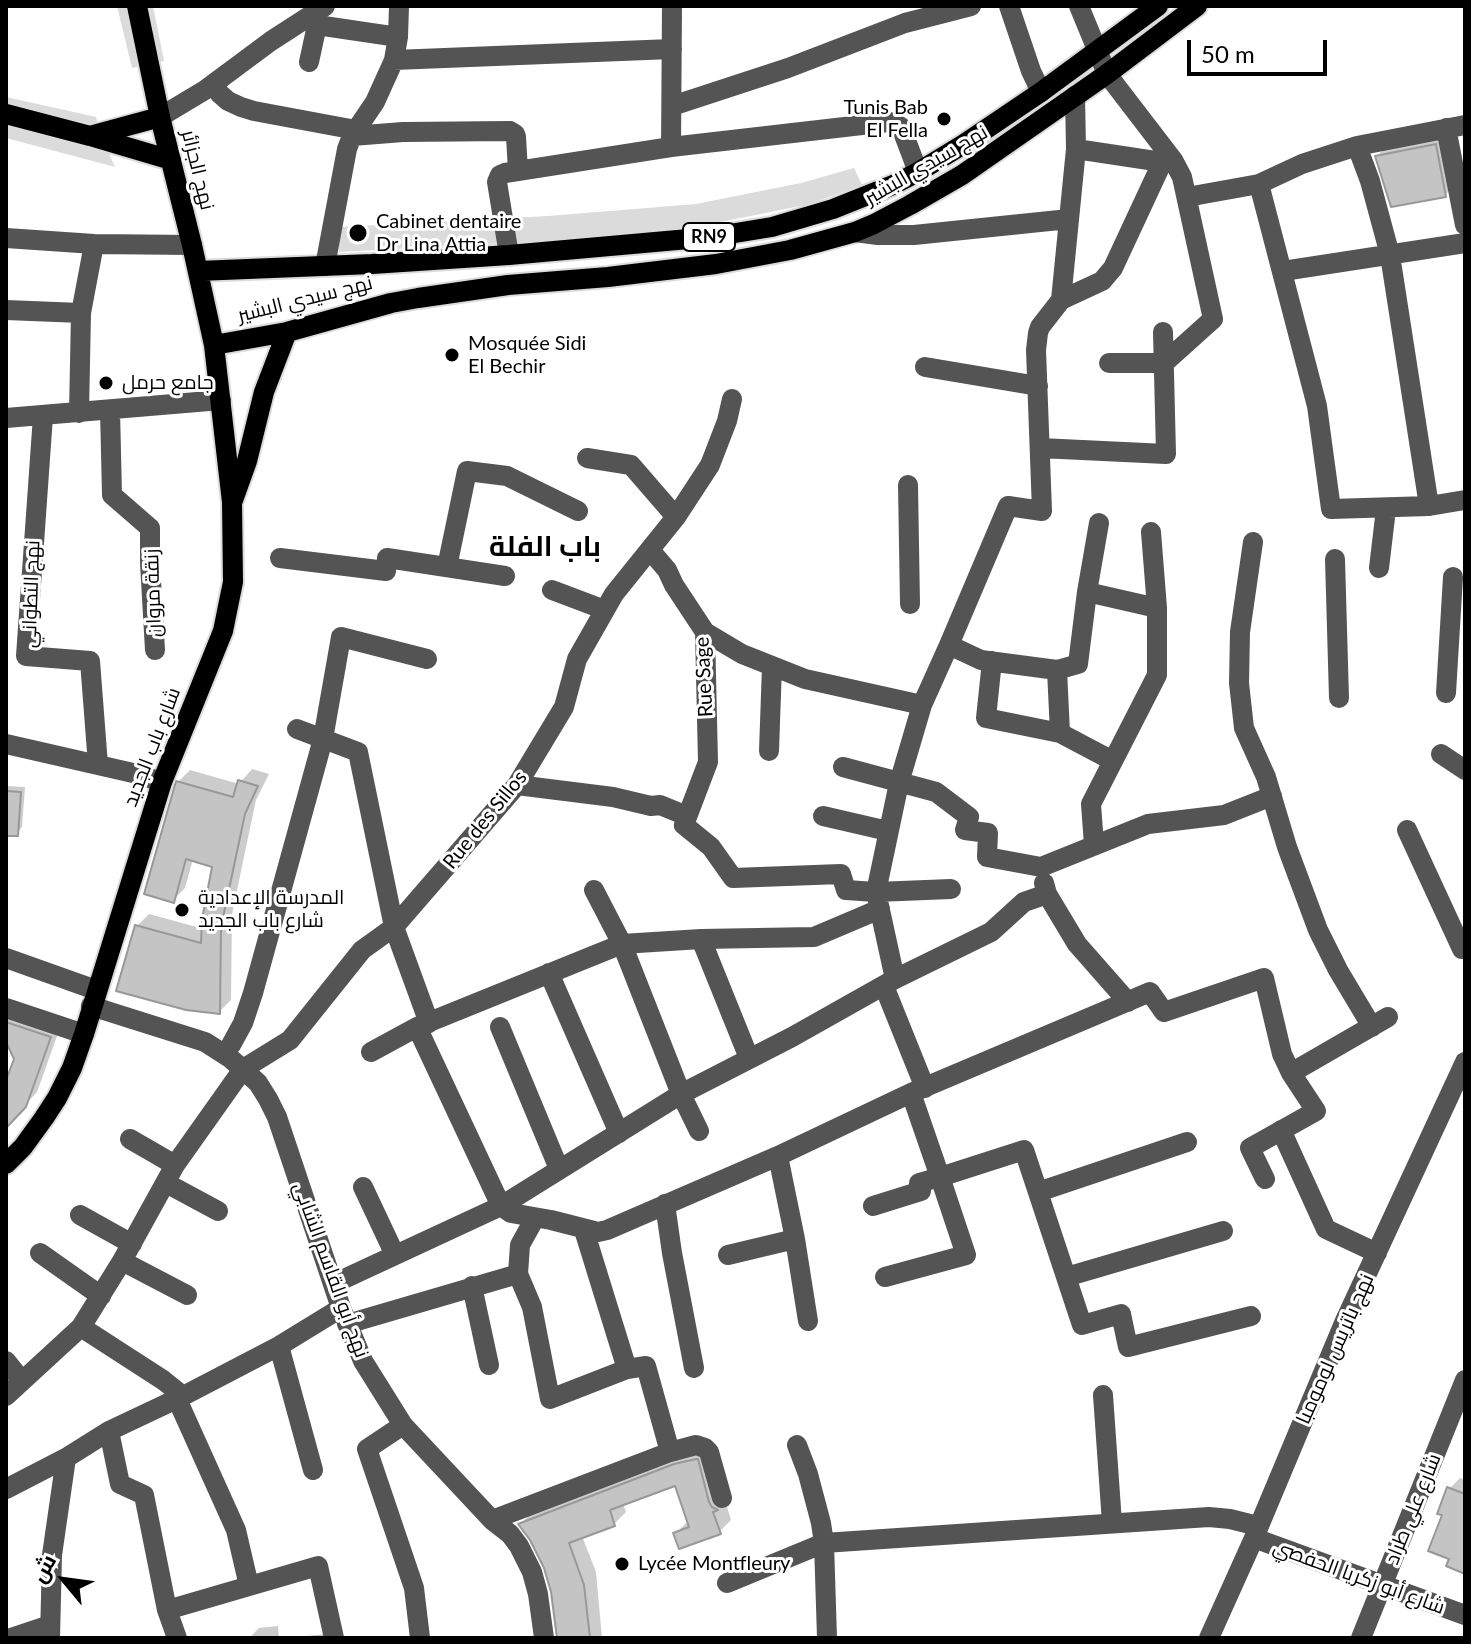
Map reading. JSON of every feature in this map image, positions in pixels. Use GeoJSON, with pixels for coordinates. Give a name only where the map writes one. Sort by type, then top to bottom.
{"type":"FeatureCollection","features":[{"type":"Feature","properties":{"kind":"main road","name":"نهج الجزائر"},"geometry":{"type":"LineString","coordinates":[[137,6],[214,345]]}},
{"type":"Feature","properties":{"kind":"main road","name":"نهج سيدي البشير"},"geometry":{"type":"LineString","coordinates":[[198,271],[509,255],[711,237],[772,227],[819,213],[893,185],[918,172],[1041,92],[1158,6]]}},
{"type":"Feature","properties":{"kind":"main road","name":"نهج سيدي البشير"},"geometry":{"type":"LineString","coordinates":[[214,345],[287,332],[418,298],[508,285],[716,264],[790,250],[855,232],[949,183],[1006,146],[1197,6]]}},
{"type":"Feature","properties":{"kind":"main road"},"geometry":{"type":"LineString","coordinates":[[6,114],[171,160]]}},
{"type":"Feature","properties":{"kind":"main road"},"geometry":{"type":"LineString","coordinates":[[90,136],[160,117]]}},
{"type":"Feature","properties":{"kind":"main road"},"geometry":{"type":"LineString","coordinates":[[711,237],[716,264]]}},
{"type":"Feature","properties":{"kind":"main road","name":"شارع باب الجديد"},"geometry":{"type":"LineString","coordinates":[[232,502],[243,474],[264,392],[287,332]]}},
{"type":"Feature","properties":{"kind":"main road","name":"شارع باب الجديد"},"geometry":{"type":"LineString","coordinates":[[6,1164],[23,1147],[57,1098],[72,1068],[162,782],[227,619],[233,582],[232,502],[214,345]]}},
{"type":"Feature","properties":{"kind":"street"},"geometry":{"type":"LineString","coordinates":[[160,117],[325,6]]}},
{"type":"Feature","properties":{"kind":"street"},"geometry":{"type":"LineString","coordinates":[[325,266],[342,170],[354,133],[375,102],[394,60],[399,6]]}},
{"type":"Feature","properties":{"kind":"street"},"geometry":{"type":"LineString","coordinates":[[672,106],[788,68],[905,23],[971,6]]}},
{"type":"Feature","properties":{"kind":"street"},"geometry":{"type":"LineString","coordinates":[[1009,6],[1041,92]]}},
{"type":"Feature","properties":{"kind":"street"},"geometry":{"type":"LineString","coordinates":[[1079,6],[1107,74],[1164,157],[1179,170],[1213,319],[1164,363],[1109,363]]}},
{"type":"Feature","properties":{"kind":"street"},"geometry":{"type":"LineString","coordinates":[[671,147],[672,49],[677,7]]}},
{"type":"Feature","properties":{"kind":"street"},"geometry":{"type":"LineString","coordinates":[[309,62],[317,25],[398,37]]}},
{"type":"Feature","properties":{"kind":"street"},"geometry":{"type":"LineString","coordinates":[[394,60],[672,49]]}},
{"type":"Feature","properties":{"kind":"street"},"geometry":{"type":"LineString","coordinates":[[213,84],[228,101],[241,107],[354,133],[510,131],[516,137],[518,171]]}},
{"type":"Feature","properties":{"kind":"street"},"geometry":{"type":"LineString","coordinates":[[1061,300],[1076,149],[1075,96]]}},
{"type":"Feature","properties":{"kind":"street"},"geometry":{"type":"LineString","coordinates":[[509,255],[497,179],[502,174],[671,147],[891,122],[901,127],[918,172]]}},
{"type":"Feature","properties":{"kind":"street"},"geometry":{"type":"LineString","coordinates":[[1187,197],[1259,184],[1302,164],[1357,146],[1456,127],[1465,225]]}},
{"type":"Feature","properties":{"kind":"street"},"geometry":{"type":"LineString","coordinates":[[1357,146],[1390,255],[1429,506]]}},
{"type":"Feature","properties":{"kind":"street"},"geometry":{"type":"LineString","coordinates":[[1076,149],[1164,157]]}},
{"type":"Feature","properties":{"kind":"street"},"geometry":{"type":"LineString","coordinates":[[885,1277],[966,1255],[940,1177],[890,982],[878,900],[899,783],[922,705],[1008,506],[1042,511],[1036,350],[1040,327],[1061,300],[1102,281],[1113,268],[1164,157]]}},
{"type":"Feature","properties":{"kind":"street"},"geometry":{"type":"LineString","coordinates":[[1259,184],[1317,406],[1331,509],[1386,509],[1465,500]]}},
{"type":"Feature","properties":{"kind":"street"},"geometry":{"type":"LineString","coordinates":[[855,232],[914,235],[1069,219]]}},
{"type":"Feature","properties":{"kind":"street"},"geometry":{"type":"LineString","coordinates":[[6,238],[94,244],[192,245]]}},
{"type":"Feature","properties":{"kind":"street"},"geometry":{"type":"LineString","coordinates":[[1283,271],[1465,243]]}},
{"type":"Feature","properties":{"kind":"street"},"geometry":{"type":"LineString","coordinates":[[79,413],[81,313],[94,244]]}},
{"type":"Feature","properties":{"kind":"street"},"geometry":{"type":"LineString","coordinates":[[6,310],[81,313]]}},
{"type":"Feature","properties":{"kind":"street"},"geometry":{"type":"LineString","coordinates":[[1040,448],[1166,454],[1163,332]]}},
{"type":"Feature","properties":{"kind":"street"},"geometry":{"type":"LineString","coordinates":[[925,367],[1038,386]]}},
{"type":"Feature","properties":{"kind":"street","name":"Rue des Sillos"},"geometry":{"type":"LineString","coordinates":[[243,1069],[290,1040],[362,950],[394,927],[517,785],[564,707],[577,659],[614,594],[676,517],[710,465],[732,399]]}},
{"type":"Feature","properties":{"kind":"street"},"geometry":{"type":"LineString","coordinates":[[6,418],[221,400]]}},
{"type":"Feature","properties":{"kind":"street","name":"زنقة مروان"},"geometry":{"type":"LineString","coordinates":[[110,410],[112,495],[150,528],[155,650]]}},
{"type":"Feature","properties":{"kind":"street","name":"نهج التطواني"},"geometry":{"type":"LineString","coordinates":[[43,416],[26,656],[90,661],[98,765]]}},
{"type":"Feature","properties":{"kind":"street"},"geometry":{"type":"LineString","coordinates":[[587,458],[631,465],[676,517]]}},
{"type":"Feature","properties":{"kind":"street"},"geometry":{"type":"LineString","coordinates":[[447,567],[467,471],[507,476],[578,511]]}},
{"type":"Feature","properties":{"kind":"street"},"geometry":{"type":"LineString","coordinates":[[908,485],[910,604]]}},
{"type":"Feature","properties":{"kind":"street"},"geometry":{"type":"LineString","coordinates":[[1379,568],[1386,509]]}},
{"type":"Feature","properties":{"kind":"street"},"geometry":{"type":"LineString","coordinates":[[949,645],[981,660],[1057,670],[1078,664],[1099,523]]}},
{"type":"Feature","properties":{"kind":"street"},"geometry":{"type":"LineString","coordinates":[[1094,845],[1091,804],[1157,675],[1157,608],[1151,532]]}},
{"type":"Feature","properties":{"kind":"street"},"geometry":{"type":"LineString","coordinates":[[1253,542],[1240,632],[1239,683],[1244,728],[1266,777],[1287,847],[1318,930],[1338,970],[1380,1022],[1291,1073]]}},
{"type":"Feature","properties":{"kind":"street","name":"Rue Sage"},"geometry":{"type":"LineString","coordinates":[[650,550],[667,570],[705,632],[708,762],[687,816]]}},
{"type":"Feature","properties":{"kind":"street"},"geometry":{"type":"LineString","coordinates":[[280,558],[386,571],[387,558],[505,576]]}},
{"type":"Feature","properties":{"kind":"street"},"geometry":{"type":"LineString","coordinates":[[1335,559],[1339,698]]}},
{"type":"Feature","properties":{"kind":"street"},"geometry":{"type":"LineString","coordinates":[[1446,693],[1453,577]]}},
{"type":"Feature","properties":{"kind":"street"},"geometry":{"type":"LineString","coordinates":[[552,590],[605,610]]}},
{"type":"Feature","properties":{"kind":"street"},"geometry":{"type":"LineString","coordinates":[[1087,592],[1157,608]]}},
{"type":"Feature","properties":{"kind":"street"},"geometry":{"type":"LineString","coordinates":[[705,632],[742,654],[805,679],[922,705]]}},
{"type":"Feature","properties":{"kind":"street"},"geometry":{"type":"LineString","coordinates":[[231,1045],[243,1023],[253,993],[323,739],[341,637],[427,659]]}},
{"type":"Feature","properties":{"kind":"street"},"geometry":{"type":"LineString","coordinates":[[992,661],[986,718],[1060,733],[1113,761]]}},
{"type":"Feature","properties":{"kind":"street"},"geometry":{"type":"LineString","coordinates":[[769,751],[772,666]]}},
{"type":"Feature","properties":{"kind":"street"},"geometry":{"type":"LineString","coordinates":[[1057,670],[1060,733]]}},
{"type":"Feature","properties":{"kind":"street"},"geometry":{"type":"LineString","coordinates":[[297,729],[358,752],[394,927],[423,1025],[501,1206],[511,1213],[584,1230],[607,1230],[918,1091],[1150,992],[1164,1012],[1264,978],[1282,1054],[1316,1111],[1250,1148],[1265,1179]]}},
{"type":"Feature","properties":{"kind":"street"},"geometry":{"type":"LineString","coordinates":[[6,744],[162,782]]}},
{"type":"Feature","properties":{"kind":"street"},"geometry":{"type":"LineString","coordinates":[[1441,754],[1465,770]]}},
{"type":"Feature","properties":{"kind":"street"},"geometry":{"type":"LineString","coordinates":[[843,767],[936,792],[969,817],[965,830],[988,833],[987,857],[1041,867],[1148,824],[1224,815],[1272,796]]}},
{"type":"Feature","properties":{"kind":"street"},"geometry":{"type":"LineString","coordinates":[[517,785],[660,805],[687,816],[684,825],[711,847],[733,878],[841,874],[846,890],[878,900]]}},
{"type":"Feature","properties":{"kind":"street"},"geometry":{"type":"LineString","coordinates":[[823,816],[888,831]]}},
{"type":"Feature","properties":{"kind":"street"},"geometry":{"type":"LineString","coordinates":[[1407,830],[1463,949]]}},
{"type":"Feature","properties":{"kind":"street"},"geometry":{"type":"LineString","coordinates":[[1041,867],[1047,894],[1077,944],[1128,1002]]}},
{"type":"Feature","properties":{"kind":"street"},"geometry":{"type":"LineString","coordinates":[[371,1052],[423,1025],[622,944],[814,937],[878,900],[951,889]]}},
{"type":"Feature","properties":{"kind":"street"},"geometry":{"type":"LineString","coordinates":[[594,890],[622,944],[681,1094],[699,1131]]}},
{"type":"Feature","properties":{"kind":"street"},"geometry":{"type":"LineString","coordinates":[[333,1284],[501,1206],[681,1094],[890,982],[991,932],[1024,902],[1047,894]]}},
{"type":"Feature","properties":{"kind":"street"},"geometry":{"type":"LineString","coordinates":[[701,939],[749,1058]]}},
{"type":"Feature","properties":{"kind":"street","name":"نهج أبو القاسم الشابي"},"geometry":{"type":"LineString","coordinates":[[6,958],[94,998],[205,1042],[230,1058],[258,1083],[277,1117],[344,1316],[363,1361],[403,1425],[519,1546],[532,1572],[538,1594],[544,1638]]}},
{"type":"Feature","properties":{"kind":"street"},"geometry":{"type":"LineString","coordinates":[[549,973],[619,1133]]}},
{"type":"Feature","properties":{"kind":"street"},"geometry":{"type":"LineString","coordinates":[[6,1008],[84,1034]]}},
{"type":"Feature","properties":{"kind":"street"},"geometry":{"type":"LineString","coordinates":[[500,1027],[559,1169]]}},
{"type":"Feature","properties":{"kind":"street","name":"نهج باتريس لومومبا"},"geometry":{"type":"LineString","coordinates":[[1209,1638],[1344,1323],[1465,1062]]}},
{"type":"Feature","properties":{"kind":"street"},"geometry":{"type":"LineString","coordinates":[[6,1396],[81,1327],[170,1174],[243,1069]]}},
{"type":"Feature","properties":{"kind":"street"},"geometry":{"type":"LineString","coordinates":[[1281,1130],[1326,1229],[1377,1253]]}},
{"type":"Feature","properties":{"kind":"street"},"geometry":{"type":"LineString","coordinates":[[130,1139],[218,1211]]}},
{"type":"Feature","properties":{"kind":"street"},"geometry":{"type":"LineString","coordinates":[[1038,1192],[1187,1142]]}},
{"type":"Feature","properties":{"kind":"street"},"geometry":{"type":"LineString","coordinates":[[873,1206],[921,1191],[919,1183],[1024,1150],[1082,1325],[1121,1314],[1128,1347],[1251,1316]]}},
{"type":"Feature","properties":{"kind":"street"},"geometry":{"type":"LineString","coordinates":[[778,1156],[808,1321]]}},
{"type":"Feature","properties":{"kind":"street"},"geometry":{"type":"LineString","coordinates":[[363,1187],[395,1255]]}},
{"type":"Feature","properties":{"kind":"street"},"geometry":{"type":"LineString","coordinates":[[665,1204],[694,1368]]}},
{"type":"Feature","properties":{"kind":"street"},"geometry":{"type":"LineString","coordinates":[[80,1215],[187,1295]]}},
{"type":"Feature","properties":{"kind":"street"},"geometry":{"type":"LineString","coordinates":[[535,1218],[520,1245],[518,1274],[532,1307],[550,1399],[627,1369],[646,1366],[670,1452]]}},
{"type":"Feature","properties":{"kind":"street"},"geometry":{"type":"LineString","coordinates":[[584,1230],[627,1369]]}},
{"type":"Feature","properties":{"kind":"street"},"geometry":{"type":"LineString","coordinates":[[1066,1277],[1223,1231]]}},
{"type":"Feature","properties":{"kind":"street"},"geometry":{"type":"LineString","coordinates":[[728,1255],[795,1239]]}},
{"type":"Feature","properties":{"kind":"street"},"geometry":{"type":"LineString","coordinates":[[40,1253],[101,1296]]}},
{"type":"Feature","properties":{"kind":"street"},"geometry":{"type":"LineString","coordinates":[[6,1489],[66,1458],[109,1431],[344,1316],[518,1274]]}},
{"type":"Feature","properties":{"kind":"street"},"geometry":{"type":"LineString","coordinates":[[472,1286],[489,1365]]}},
{"type":"Feature","properties":{"kind":"street"},"geometry":{"type":"LineString","coordinates":[[81,1327],[163,1380],[180,1398],[236,1530],[249,1586]]}},
{"type":"Feature","properties":{"kind":"street"},"geometry":{"type":"LineString","coordinates":[[279,1346],[313,1470]]}},
{"type":"Feature","properties":{"kind":"street"},"geometry":{"type":"LineString","coordinates":[[6,1361],[22,1381]]}},
{"type":"Feature","properties":{"kind":"street","name":"شارع علي طراد"},"geometry":{"type":"LineString","coordinates":[[1361,1638],[1465,1380]]}},
{"type":"Feature","properties":{"kind":"street"},"geometry":{"type":"LineString","coordinates":[[1103,1395],[1112,1523]]}},
{"type":"Feature","properties":{"kind":"street"},"geometry":{"type":"LineString","coordinates":[[403,1425],[367,1449],[414,1588],[420,1638]]}},
{"type":"Feature","properties":{"kind":"street"},"geometry":{"type":"LineString","coordinates":[[109,1431],[120,1484],[144,1495],[167,1610],[177,1638]]}},
{"type":"Feature","properties":{"kind":"street"},"geometry":{"type":"LineString","coordinates":[[492,1520],[670,1452],[696,1445],[709,1452],[722,1498]]}},
{"type":"Feature","properties":{"kind":"street"},"geometry":{"type":"LineString","coordinates":[[797,1445],[817,1504],[824,1543],[827,1638]]}},
{"type":"Feature","properties":{"kind":"street"},"geometry":{"type":"LineString","coordinates":[[11,1638],[50,1632],[52,1555],[66,1458]]}},
{"type":"Feature","properties":{"kind":"street","name":"شارع أبو زكريا الحفصي"},"geometry":{"type":"LineString","coordinates":[[727,1583],[824,1543],[1209,1517],[1230,1519],[1383,1586],[1465,1615]]}},
{"type":"Feature","properties":{"kind":"street"},"geometry":{"type":"LineString","coordinates":[[167,1610],[318,1566],[334,1638]]}},
{"type":"Feature","properties":{"kind":"shaded area"},"geometry":{"type":"Polygon","coordinates":[[[117,6],[153,6],[164,61],[132,68],[117,6]]]}},
{"type":"Feature","properties":{"kind":"shaded area"},"geometry":{"type":"Polygon","coordinates":[[[6,97],[96,117],[115,167],[6,138],[6,97]]]}},
{"type":"Feature","properties":{"kind":"shaded area"},"geometry":{"type":"Polygon","coordinates":[[[854,168],[862,185],[810,204],[701,226],[545,241],[339,252],[339,227],[548,216],[696,204],[801,183],[854,168]]]}},
{"type":"Feature","properties":{"kind":"building"},"geometry":{"type":"Polygon","coordinates":[[[1436,144],[1446,197],[1391,207],[1375,156],[1436,144]]]}},
{"type":"Feature","properties":{"kind":"building","name":"المدرسة الإعدادية شارع باب الجديد"},"geometry":{"type":"Polygon","coordinates":[[[238,780],[258,786],[245,814],[221,927],[220,1014],[186,1010],[116,991],[135,925],[201,943],[202,919],[212,867],[186,859],[174,903],[144,894],[176,781],[233,797],[238,780]]]}},
{"type":"Feature","properties":{"kind":"building"},"geometry":{"type":"Polygon","coordinates":[[[6,791],[21,792],[18,836],[6,836],[6,791]]]}},
{"type":"Feature","properties":{"kind":"building"},"geometry":{"type":"Polygon","coordinates":[[[6,1022],[51,1037],[26,1107],[6,1128],[6,1080],[14,1059],[6,1042],[6,1022]]]}},
{"type":"Feature","properties":{"kind":"building"},"geometry":{"type":"Polygon","coordinates":[[[698,1459],[709,1502],[718,1510],[713,1512],[721,1534],[679,1549],[673,1533],[689,1527],[675,1486],[610,1510],[615,1526],[569,1543],[584,1585],[590,1638],[557,1638],[551,1592],[544,1568],[518,1524],[674,1464],[698,1459]]]}},
{"type":"Feature","properties":{"kind":"building"},"geometry":{"type":"Polygon","coordinates":[[[1447,1487],[1465,1494],[1465,1574],[1446,1566],[1449,1559],[1428,1551],[1442,1515],[1437,1514],[1447,1487]]]}},
{"type":"Feature","properties":{"kind":"place","name":"Tunis Bab El Fella"},"geometry":{"type":"Point","coordinates":[944,119]}},
{"type":"Feature","properties":{"kind":"place","name":"Cabinet dentaire Dr Lina Attia"},"geometry":{"type":"Point","coordinates":[358,233]}},
{"type":"Feature","properties":{"kind":"place","name":"Mosquée Sidi El Bechir"},"geometry":{"type":"Point","coordinates":[452,355]}},
{"type":"Feature","properties":{"kind":"place","name":"جامع حرمل"},"geometry":{"type":"Point","coordinates":[106,383]}},
{"type":"Feature","properties":{"kind":"place","name":"المدرسة الإعدادية شارع باب الجديد"},"geometry":{"type":"Point","coordinates":[182,910]}},
{"type":"Feature","properties":{"kind":"place","name":"Lycée Montfleury"},"geometry":{"type":"Point","coordinates":[622,1564]}},
{"type":"Feature","properties":{"kind":"district","name":"باب الفلة"},"geometry":{"type":"Point","coordinates":[545,547]}}]}
